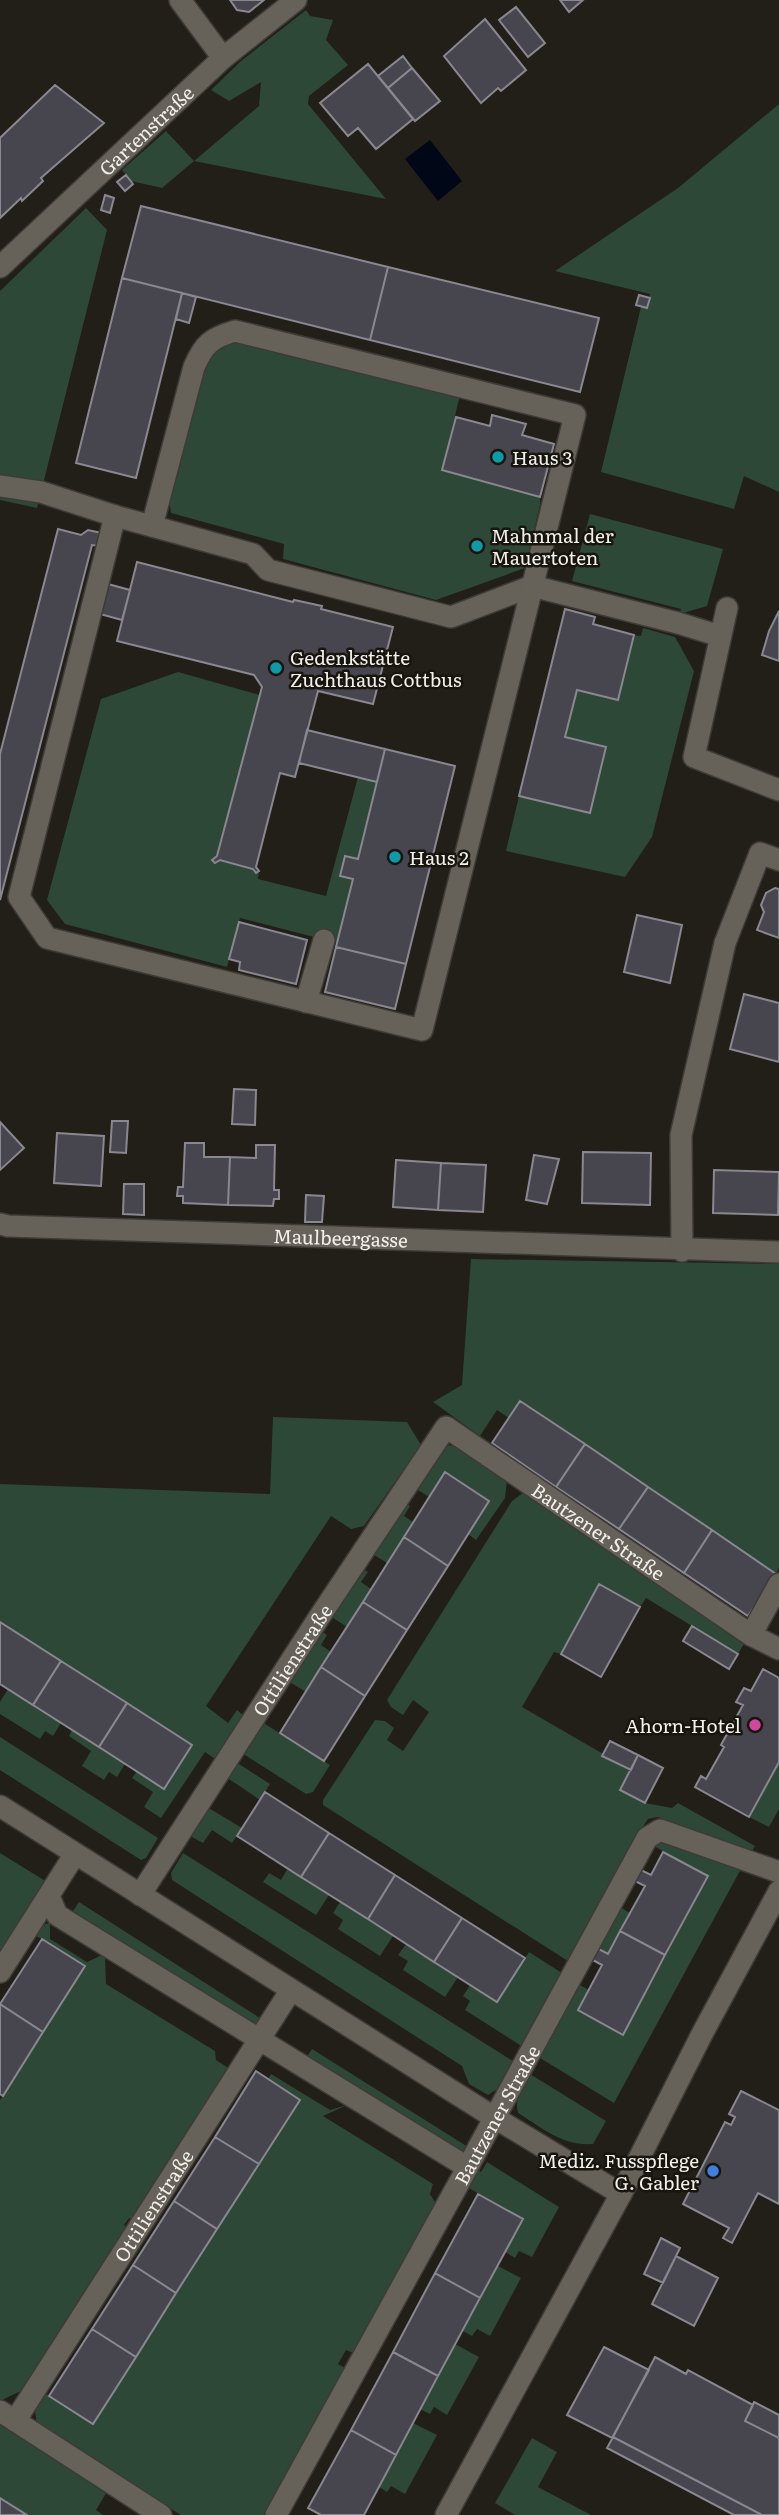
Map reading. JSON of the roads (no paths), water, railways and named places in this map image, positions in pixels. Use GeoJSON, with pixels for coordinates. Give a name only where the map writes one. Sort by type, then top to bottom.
{"type":"FeatureCollection","features":[{"type":"Feature","properties":{"kind":"street"},"geometry":{"type":"LineString","coordinates":[[180,0],[223,58]]}},
{"type":"Feature","properties":{"kind":"street","name":"Gartenstraße"},"geometry":{"type":"LineString","coordinates":[[0,267],[223,58],[296,0]]}},
{"type":"Feature","properties":{"kind":"street"},"geometry":{"type":"LineString","coordinates":[[115,516],[19,897],[47,938],[422,1030],[575,415],[235,331],[220,335],[203,347],[194,367],[152,526]]}},
{"type":"Feature","properties":{"kind":"street"},"geometry":{"type":"LineString","coordinates":[[0,486],[41,492],[115,516],[253,554],[268,570],[451,617],[533,586],[720,636]]}},
{"type":"Feature","properties":{"kind":"street"},"geometry":{"type":"LineString","coordinates":[[727,608],[694,757],[779,790]]}},
{"type":"Feature","properties":{"kind":"street"},"geometry":{"type":"LineString","coordinates":[[682,1251],[681,1135],[725,943],[760,853],[779,860]]}},
{"type":"Feature","properties":{"kind":"street"},"geometry":{"type":"LineString","coordinates":[[306,1002],[324,940]]}},
{"type":"Feature","properties":{"kind":"street","name":"Maulbeergasse"},"geometry":{"type":"LineString","coordinates":[[0,1224],[682,1251],[779,1252]]}},
{"type":"Feature","properties":{"kind":"street","name":"Bautzener Straße"},"geometry":{"type":"LineString","coordinates":[[446,1427],[751,1635],[779,1650]]}},
{"type":"Feature","properties":{"kind":"street","name":"Ottilienstraße"},"geometry":{"type":"LineString","coordinates":[[140,1895],[311,1629],[446,1427]]}},
{"type":"Feature","properties":{"kind":"street"},"geometry":{"type":"LineString","coordinates":[[751,1635],[779,1584]]}},
{"type":"Feature","properties":{"kind":"street"},"geometry":{"type":"LineString","coordinates":[[0,1806],[495,2118],[621,2194]]}},
{"type":"Feature","properties":{"kind":"street","name":"Bautzener Straße"},"geometry":{"type":"LineString","coordinates":[[276,2515],[543,2034],[647,1838],[660,1830],[779,1872]]}},
{"type":"Feature","properties":{"kind":"street"},"geometry":{"type":"LineString","coordinates":[[0,1972],[75,1854]]}},
{"type":"Feature","properties":{"kind":"street"},"geometry":{"type":"LineString","coordinates":[[446,2515],[621,2194],[702,2034],[779,1891]]}},
{"type":"Feature","properties":{"kind":"street"},"geometry":{"type":"LineString","coordinates":[[48,1896],[57,1915],[467,2167]]}},
{"type":"Feature","properties":{"kind":"street","name":"Ottilienstraße"},"geometry":{"type":"LineString","coordinates":[[161,2515],[7,2416],[291,1990]]}},
{"type":"Feature","properties":{"kind":"water"},"geometry":{"type":"Polygon","coordinates":[[[430,140],[462,181],[438,201],[405,159],[430,140]]]}},
{"type":"Feature","properties":{"kind":"place","name":"Haus 3"},"geometry":{"type":"Point","coordinates":[498,457]}},
{"type":"Feature","properties":{"kind":"place","name":"Mahnmal der Mauertoten"},"geometry":{"type":"Point","coordinates":[477,546]}},
{"type":"Feature","properties":{"kind":"place","name":"Gedenkstätte Zuchthaus Cottbus"},"geometry":{"type":"Point","coordinates":[276,668]}},
{"type":"Feature","properties":{"kind":"place","name":"Haus 2"},"geometry":{"type":"Point","coordinates":[395,857]}},
{"type":"Feature","properties":{"kind":"place","name":"Ahorn-Hotel"},"geometry":{"type":"Point","coordinates":[755,1725]}},
{"type":"Feature","properties":{"kind":"place","name":"Mediz. Fusspflege G. Gabler"},"geometry":{"type":"Point","coordinates":[713,2171]}}]}
